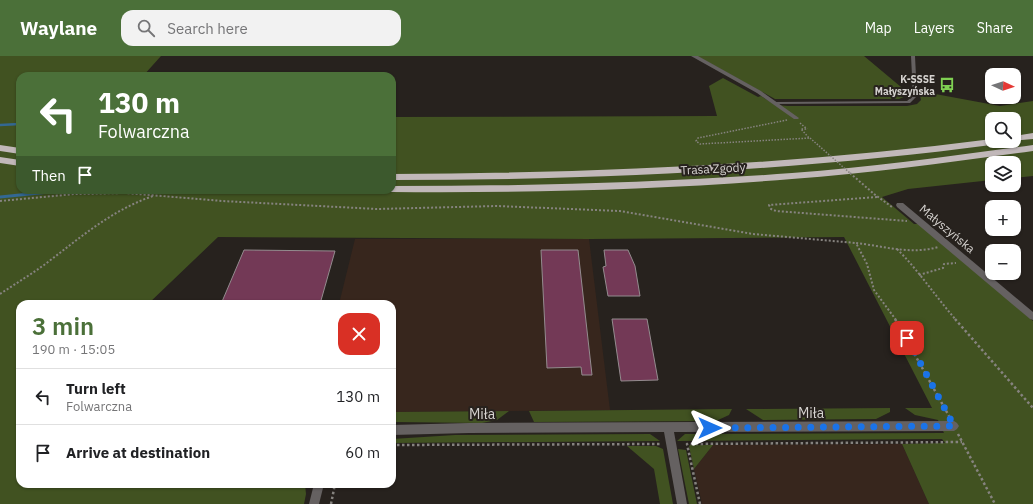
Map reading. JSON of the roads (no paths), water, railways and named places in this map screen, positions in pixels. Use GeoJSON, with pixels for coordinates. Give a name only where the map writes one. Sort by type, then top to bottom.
{"type":"FeatureCollection","features":[{"type":"Feature","properties":{"kind":"highway"},"geometry":{"type":"LineString","coordinates":[[1021,138],[1033,136]]}},
{"type":"Feature","properties":{"kind":"highway","name":"Trasa Zgody"},"geometry":{"type":"LineString","coordinates":[[396,177],[565,176],[761,167],[825,162],[985,143]]}},
{"type":"Feature","properties":{"kind":"highway"},"geometry":{"type":"LineString","coordinates":[[0,148],[16,150]]}},
{"type":"Feature","properties":{"kind":"highway","name":"Trasa Zgody"},"geometry":{"type":"LineString","coordinates":[[396,189],[565,188],[723,182],[835,173],[1033,148]]}},
{"type":"Feature","properties":{"kind":"highway"},"geometry":{"type":"LineString","coordinates":[[0,160],[16,162]]}},
{"type":"Feature","properties":{"kind":"street"},"geometry":{"type":"LineString","coordinates":[[694,56],[776,102],[794,118]]}},
{"type":"Feature","properties":{"kind":"street","name":"Małyszyńska"},"geometry":{"type":"LineString","coordinates":[[897,205],[1033,317]]}},
{"type":"Feature","properties":{"kind":"street","name":"Miła"},"geometry":{"type":"LineString","coordinates":[[396,430],[477,428],[954,426]]}},
{"type":"Feature","properties":{"kind":"street"},"geometry":{"type":"LineString","coordinates":[[668,428],[682,504]]}},
{"type":"Feature","properties":{"kind":"street"},"geometry":{"type":"LineString","coordinates":[[314,504],[317,488]]}},
{"type":"Feature","properties":{"kind":"lane"},"geometry":{"type":"LineString","coordinates":[[776,102],[908,102],[915,96],[913,56]]}},
{"type":"Feature","properties":{"kind":"waterway"},"geometry":{"type":"LineString","coordinates":[[0,125],[16,124]]}},
{"type":"Feature","properties":{"kind":"waterway"},"geometry":{"type":"LineString","coordinates":[[0,197],[30,194]]}},
{"type":"Feature","properties":{"kind":"place","name":"K-SSSE Małyszyńska"},"geometry":{"type":"Point","coordinates":[947,85]}}]}
